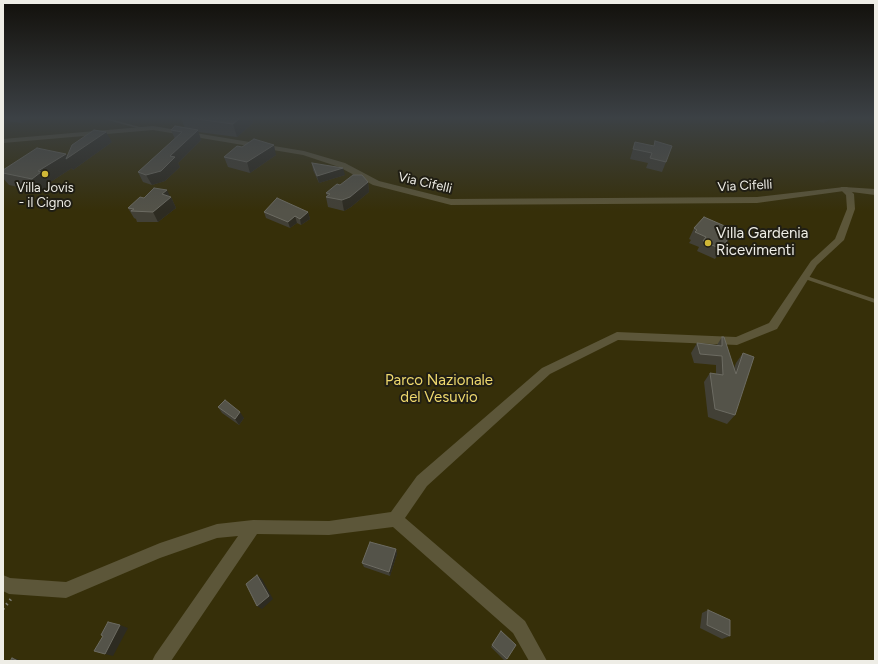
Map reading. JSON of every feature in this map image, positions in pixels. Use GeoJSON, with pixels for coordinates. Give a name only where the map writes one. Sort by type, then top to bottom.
{"type":"FeatureCollection","features":[{"type":"Feature","properties":{"kind":"street","name":"Via Cifelli"},"geometry":{"type":"LineString","coordinates":[[285,149],[304,152],[342,165],[376,183],[451,202],[757,200],[844,189],[875,192]]}},
{"type":"Feature","properties":{"kind":"street"},"geometry":{"type":"LineString","coordinates":[[3,583],[9,586],[66,590],[160,551],[217,531],[253,527],[329,528],[395,518],[422,481],[546,371],[617,336],[737,341],[773,326],[814,263],[839,240],[851,209],[850,194],[844,189]]}},
{"type":"Feature","properties":{"kind":"street"},"geometry":{"type":"LineString","coordinates":[[395,518],[519,627],[538,661]]}},
{"type":"Feature","properties":{"kind":"street"},"geometry":{"type":"LineString","coordinates":[[162,661],[253,527]]}},
{"type":"Feature","properties":{"kind":"lane"},"geometry":{"type":"LineString","coordinates":[[804,277],[875,301]]}},
{"type":"Feature","properties":{"kind":"green space","name":"Parco Nazionale del Vesuvio"},"geometry":{"type":"Polygon","coordinates":[[[3,149],[875,149],[875,661],[3,661],[3,149]]]}},
{"type":"Feature","properties":{"kind":"building"},"geometry":{"type":"Polygon","coordinates":[[[35,149],[66,154],[38,171],[41,172],[32,179],[3,173],[3,170],[35,149]]]}},
{"type":"Feature","properties":{"kind":"building"},"geometry":{"type":"Polygon","coordinates":[[[70,149],[81,149],[66,159],[70,149]]]}},
{"type":"Feature","properties":{"kind":"building"},"geometry":{"type":"Polygon","coordinates":[[[163,149],[178,149],[170,156],[175,157],[161,171],[146,175],[138,172],[163,149]]]}},
{"type":"Feature","properties":{"kind":"building"},"geometry":{"type":"Polygon","coordinates":[[[233,149],[268,149],[247,162],[224,157],[233,149]]]}},
{"type":"Feature","properties":{"kind":"building"},"geometry":{"type":"Polygon","coordinates":[[[633,149],[671,149],[666,162],[650,158],[652,153],[633,149]]]}},
{"type":"Feature","properties":{"kind":"building"},"geometry":{"type":"Polygon","coordinates":[[[312,163],[343,168],[317,176],[312,163]]]}},
{"type":"Feature","properties":{"kind":"building"},"geometry":{"type":"Polygon","coordinates":[[[353,175],[362,175],[368,182],[350,197],[342,200],[326,197],[330,194],[326,193],[337,184],[340,185],[353,175]]]}},
{"type":"Feature","properties":{"kind":"building"},"geometry":{"type":"Polygon","coordinates":[[[154,188],[167,190],[162,194],[171,197],[153,212],[131,211],[134,209],[128,208],[140,197],[144,198],[154,188]]]}},
{"type":"Feature","properties":{"kind":"building"},"geometry":{"type":"Polygon","coordinates":[[[277,198],[308,212],[300,219],[295,216],[288,222],[264,212],[277,198]]]}},
{"type":"Feature","properties":{"kind":"building"},"geometry":{"type":"Polygon","coordinates":[[[704,217],[734,230],[721,249],[703,241],[706,237],[695,232],[697,230],[694,228],[704,217]]]}},
{"type":"Feature","properties":{"kind":"building"},"geometry":{"type":"Polygon","coordinates":[[[722,337],[724,337],[736,374],[743,353],[754,357],[735,415],[715,409],[710,373],[723,375],[722,356],[700,354],[697,343],[722,346],[722,337]]]}},
{"type":"Feature","properties":{"kind":"building"},"geometry":{"type":"Polygon","coordinates":[[[225,400],[240,412],[235,419],[218,407],[225,400]]]}},
{"type":"Feature","properties":{"kind":"building"},"geometry":{"type":"Polygon","coordinates":[[[370,542],[396,549],[389,572],[362,563],[370,542]]]}},
{"type":"Feature","properties":{"kind":"building"},"geometry":{"type":"Polygon","coordinates":[[[257,575],[269,596],[257,606],[246,584],[257,575]]]}},
{"type":"Feature","properties":{"kind":"building"},"geometry":{"type":"Polygon","coordinates":[[[708,610],[730,620],[730,636],[707,625],[708,610]]]}},
{"type":"Feature","properties":{"kind":"building"},"geometry":{"type":"Polygon","coordinates":[[[108,622],[120,625],[105,654],[94,651],[103,636],[101,635],[108,622]]]}},
{"type":"Feature","properties":{"kind":"building"},"geometry":{"type":"Polygon","coordinates":[[[501,631],[516,645],[507,659],[492,645],[501,631]]]}},
{"type":"Feature","properties":{"kind":"building"},"geometry":{"type":"Polygon","coordinates":[[[12,658],[18,661],[10,661],[12,658]]]}},
{"type":"Feature","properties":{"kind":"place","name":"Villa Jovis - il Cigno"},"geometry":{"type":"Point","coordinates":[45,174]}},
{"type":"Feature","properties":{"kind":"place","name":"Villa Gardenia Ricevimenti"},"geometry":{"type":"Point","coordinates":[708,243]}}]}
